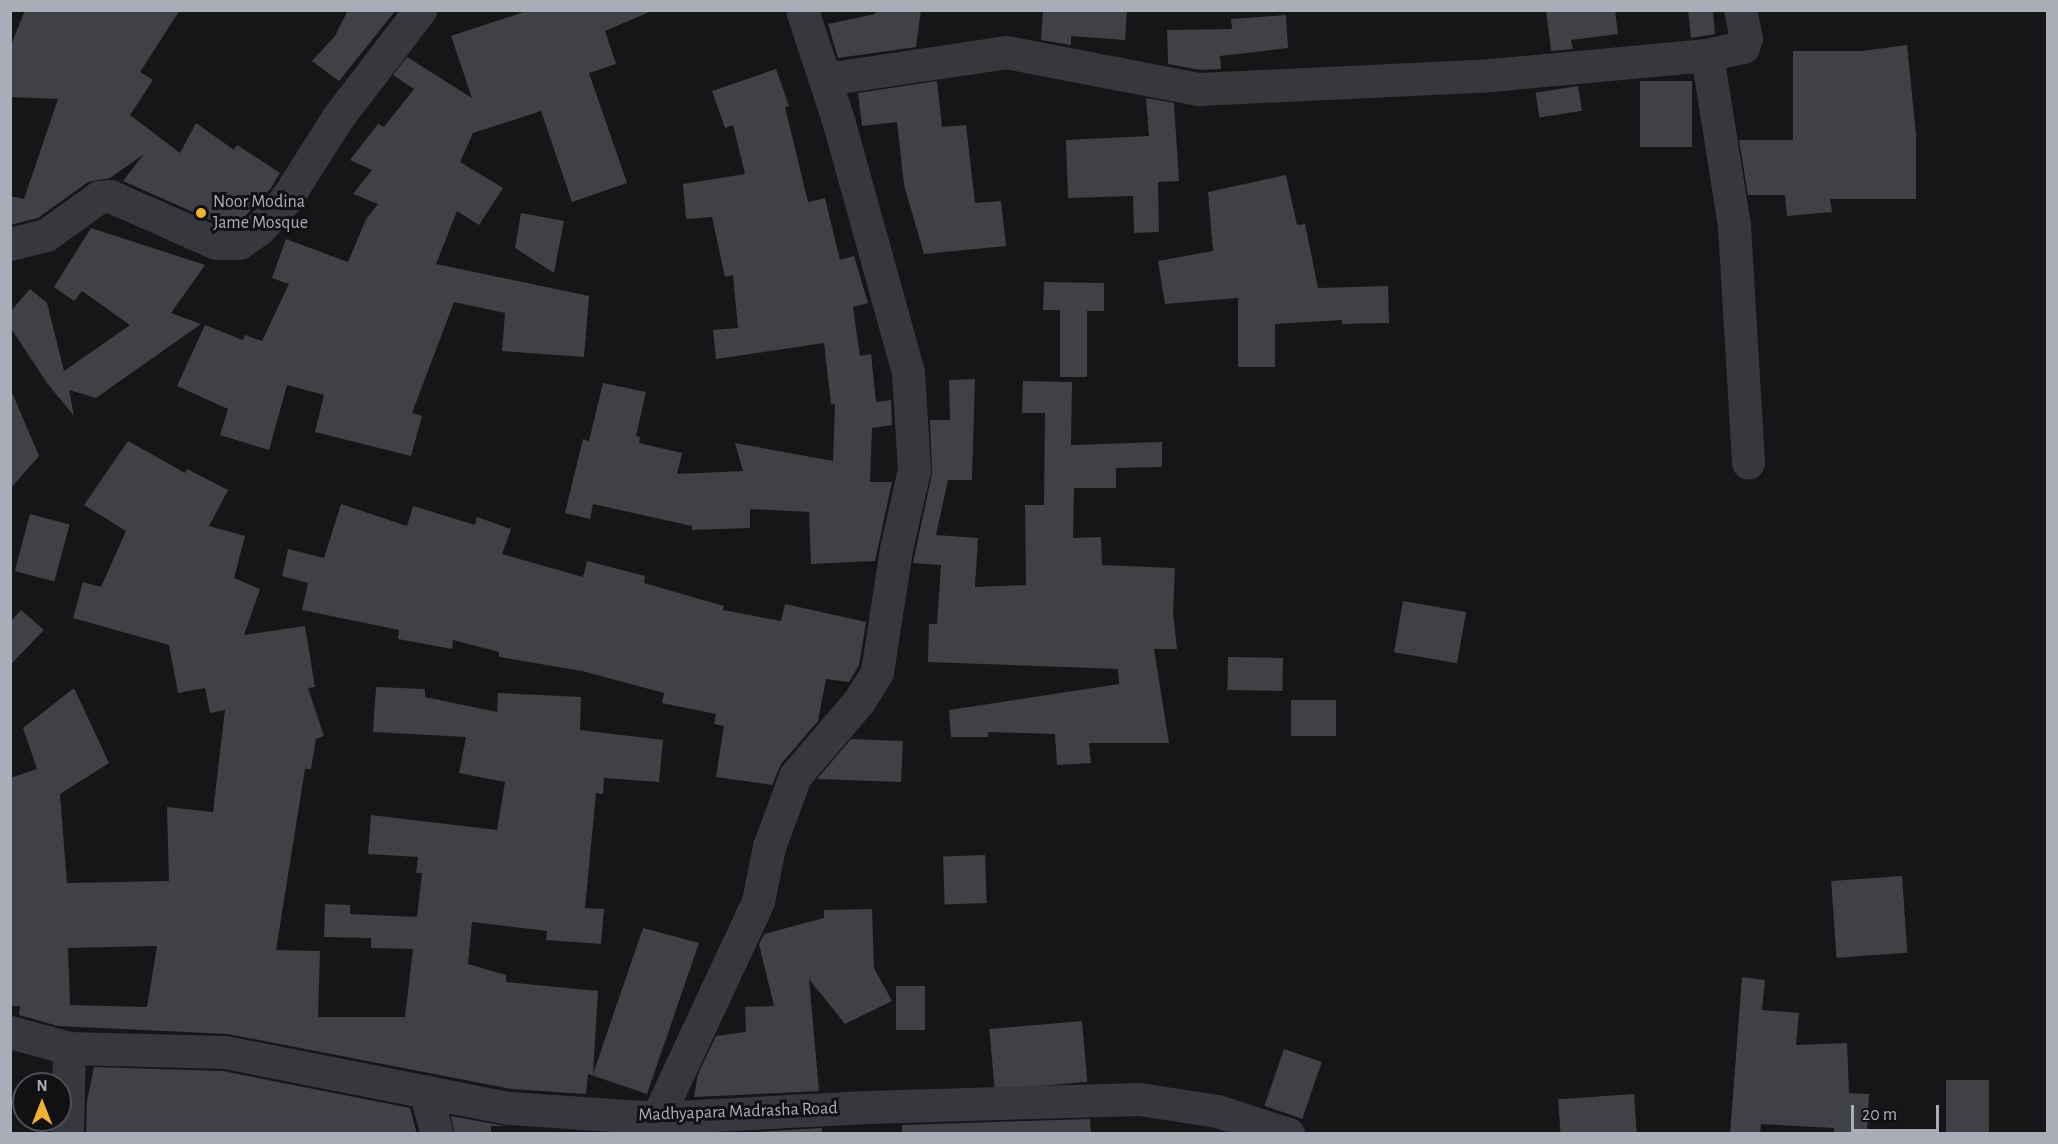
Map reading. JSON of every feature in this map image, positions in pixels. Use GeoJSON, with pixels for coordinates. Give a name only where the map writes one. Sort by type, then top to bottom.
{"type":"FeatureCollection","features":[{"type":"Feature","properties":{"kind":"street"},"geometry":{"type":"LineString","coordinates":[[10,244],[46,235],[99,197],[110,196],[216,243],[238,243],[259,229],[286,199],[338,117],[420,10]]}},
{"type":"Feature","properties":{"kind":"street"},"geometry":{"type":"LineString","coordinates":[[657,1118],[758,901],[769,847],[795,776],[859,701],[877,672],[896,549],[914,470],[908,372],[826,79],[802,10]]}},
{"type":"Feature","properties":{"kind":"street"},"geometry":{"type":"LineString","coordinates":[[826,79],[1006,52],[1199,89],[1491,75],[1707,55],[1743,46],[1746,38],[1740,10]]}},
{"type":"Feature","properties":{"kind":"street"},"geometry":{"type":"LineString","coordinates":[[1707,55],[1734,226],[1748,463]]}},
{"type":"Feature","properties":{"kind":"street","name":"Madhyapara Madrasha Road"},"geometry":{"type":"LineString","coordinates":[[10,1032],[69,1048],[225,1052],[509,1108],[657,1118],[867,1107],[1139,1099],[1217,1111],[1288,1134]]}},
{"type":"Feature","properties":{"kind":"street"},"geometry":{"type":"LineString","coordinates":[[67,1134],[69,1048]]}},
{"type":"Feature","properties":{"kind":"street"},"geometry":{"type":"LineString","coordinates":[[425,1091],[436,1134]]}},
{"type":"Feature","properties":{"kind":"building"},"geometry":{"type":"Polygon","coordinates":[[[25,10],[180,10],[140,72],[153,80],[130,115],[180,153],[196,123],[234,150],[237,145],[280,173],[271,188],[246,215],[233,224],[220,224],[123,181],[144,154],[110,178],[88,182],[38,218],[10,225],[10,196],[24,199],[58,99],[10,97],[10,48],[25,10]]]}},
{"type":"Feature","properties":{"kind":"building"},"geometry":{"type":"Polygon","coordinates":[[[348,10],[396,10],[339,81],[312,61],[335,36],[348,10]]]}},
{"type":"Feature","properties":{"kind":"building"},"geometry":{"type":"Polygon","coordinates":[[[530,10],[654,10],[605,31],[616,64],[589,73],[627,183],[572,202],[541,111],[473,133],[460,162],[503,188],[479,225],[457,211],[436,264],[589,296],[584,357],[502,351],[505,313],[454,302],[412,413],[422,416],[411,456],[315,432],[324,395],[287,385],[269,450],[220,435],[228,409],[177,386],[205,325],[243,340],[245,335],[262,341],[289,284],[272,278],[286,239],[348,262],[366,219],[378,204],[353,194],[372,170],[350,160],[378,124],[384,127],[414,89],[393,75],[407,57],[472,98],[451,36],[530,10]]]}},
{"type":"Feature","properties":{"kind":"building"},"geometry":{"type":"Polygon","coordinates":[[[876,10],[921,10],[916,47],[838,58],[828,24],[875,14],[876,10]]]}},
{"type":"Feature","properties":{"kind":"building"},"geometry":{"type":"Polygon","coordinates":[[[1043,10],[1127,10],[1125,40],[1071,36],[1071,45],[1041,40],[1043,10]]]}},
{"type":"Feature","properties":{"kind":"building"},"geometry":{"type":"Polygon","coordinates":[[[1546,10],[1615,10],[1618,34],[1571,40],[1573,49],[1551,51],[1546,10]]]}},
{"type":"Feature","properties":{"kind":"building"},"geometry":{"type":"Polygon","coordinates":[[[1688,10],[1713,10],[1715,34],[1691,38],[1688,10]]]}},
{"type":"Feature","properties":{"kind":"building"},"geometry":{"type":"Polygon","coordinates":[[[1286,15],[1288,48],[1220,56],[1221,69],[1200,70],[1168,64],[1167,30],[1232,29],[1231,19],[1286,15]]]}},
{"type":"Feature","properties":{"kind":"building"},"geometry":{"type":"Polygon","coordinates":[[[1907,45],[1916,134],[1916,199],[1830,199],[1832,212],[1787,216],[1785,195],[1748,195],[1739,140],[1793,140],[1793,51],[1862,51],[1907,45]]]}},
{"type":"Feature","properties":{"kind":"building"},"geometry":{"type":"Polygon","coordinates":[[[776,69],[789,106],[785,107],[808,202],[825,198],[840,260],[854,256],[868,303],[853,307],[860,356],[871,354],[876,402],[891,400],[892,425],[872,428],[870,482],[892,482],[875,561],[811,564],[809,512],[750,509],[750,528],[692,530],[692,526],[593,504],[590,519],[565,513],[583,439],[589,441],[603,383],[646,392],[636,436],[640,437],[639,443],[682,453],[677,474],[743,471],[735,443],[833,461],[835,404],[831,404],[824,343],[716,359],[713,330],[738,328],[733,275],[725,277],[712,217],[686,219],[683,184],[745,174],[733,125],[725,128],[712,91],[776,69]]]}},
{"type":"Feature","properties":{"kind":"building"},"geometry":{"type":"Polygon","coordinates":[[[937,81],[942,127],[966,125],[975,203],[1001,201],[1006,246],[924,254],[904,185],[897,122],[862,126],[858,93],[937,81]]]}},
{"type":"Feature","properties":{"kind":"building"},"geometry":{"type":"Polygon","coordinates":[[[1640,81],[1692,81],[1692,147],[1640,147],[1640,81]]]}},
{"type":"Feature","properties":{"kind":"building"},"geometry":{"type":"Polygon","coordinates":[[[1578,86],[1582,111],[1539,117],[1536,93],[1578,86]]]}},
{"type":"Feature","properties":{"kind":"building"},"geometry":{"type":"Polygon","coordinates":[[[1146,98],[1174,103],[1179,181],[1158,182],[1159,232],[1134,233],[1133,196],[1068,198],[1066,140],[1149,136],[1146,98]]]}},
{"type":"Feature","properties":{"kind":"building"},"geometry":{"type":"Polygon","coordinates":[[[1286,175],[1297,225],[1305,224],[1318,288],[1388,286],[1389,323],[1342,324],[1342,320],[1275,324],[1275,367],[1238,367],[1238,298],[1165,304],[1158,261],[1213,251],[1208,192],[1286,175]]]}},
{"type":"Feature","properties":{"kind":"building"},"geometry":{"type":"Polygon","coordinates":[[[521,213],[564,221],[554,273],[515,248],[521,213]]]}},
{"type":"Feature","properties":{"kind":"building"},"geometry":{"type":"Polygon","coordinates":[[[91,228],[205,265],[171,313],[201,324],[96,398],[69,390],[74,416],[47,383],[10,327],[10,312],[30,289],[47,303],[64,371],[130,325],[82,291],[74,301],[54,287],[91,228]]]}},
{"type":"Feature","properties":{"kind":"building"},"geometry":{"type":"Polygon","coordinates":[[[1044,282],[1104,283],[1104,311],[1087,311],[1087,377],[1060,377],[1060,310],[1043,310],[1044,282]]]}},
{"type":"Feature","properties":{"kind":"building"},"geometry":{"type":"Polygon","coordinates":[[[975,379],[972,480],[948,480],[936,535],[978,538],[975,587],[1026,585],[1025,505],[1044,505],[1045,413],[1022,413],[1023,381],[1072,382],[1071,445],[1162,442],[1162,467],[1116,468],[1116,488],[1074,488],[1073,538],[1101,537],[1102,565],[1175,568],[1173,612],[1177,649],[1154,649],[1169,743],[1089,743],[1091,763],[1057,765],[1055,734],[988,732],[988,737],[951,737],[949,710],[1119,684],[1118,669],[928,662],[929,624],[937,624],[941,565],[913,563],[932,474],[930,420],[950,420],[949,380],[975,379]]]}},
{"type":"Feature","properties":{"kind":"building"},"geometry":{"type":"Polygon","coordinates":[[[10,388],[39,456],[10,489],[10,388]]]}},
{"type":"Feature","properties":{"kind":"building"},"geometry":{"type":"Polygon","coordinates":[[[128,441],[185,473],[187,469],[228,490],[209,526],[245,536],[234,578],[260,589],[244,635],[305,626],[315,687],[308,688],[324,736],[316,739],[311,769],[305,769],[276,950],[320,951],[318,1017],[405,1017],[413,949],[371,948],[371,938],[324,937],[325,904],[350,905],[350,914],[417,917],[422,873],[416,873],[418,857],[368,854],[371,815],[497,830],[505,782],[459,773],[466,737],[373,732],[376,687],[425,689],[425,697],[497,712],[498,693],[581,697],[580,730],[663,740],[659,782],[604,778],[603,794],[596,793],[585,908],[604,909],[601,944],[546,940],[547,931],[472,922],[468,964],[506,975],[506,982],[598,991],[593,1074],[643,928],[699,943],[647,1094],[588,1074],[586,1094],[511,1089],[228,1034],[58,1026],[19,1015],[20,1006],[10,1006],[10,778],[37,769],[23,728],[74,688],[109,763],[60,794],[67,883],[169,881],[167,807],[213,812],[225,710],[210,713],[205,688],[178,693],[169,645],[73,618],[83,582],[101,587],[126,531],[84,505],[128,441]],[[157,946],[68,948],[70,1005],[147,1007],[157,946]]]}},
{"type":"Feature","properties":{"kind":"building"},"geometry":{"type":"Polygon","coordinates":[[[341,504],[407,526],[413,506],[475,525],[477,517],[511,529],[502,554],[583,577],[587,561],[645,576],[644,583],[724,606],[723,610],[781,621],[785,604],[866,622],[859,665],[849,682],[826,679],[818,721],[781,764],[772,785],[716,777],[724,726],[714,724],[716,714],[662,703],[664,693],[582,671],[499,657],[499,652],[453,640],[452,649],[398,639],[399,630],[302,610],[308,583],[282,576],[288,549],[324,558],[341,504]]]}},
{"type":"Feature","properties":{"kind":"building"},"geometry":{"type":"Polygon","coordinates":[[[30,514],[70,525],[54,582],[15,571],[30,514]]]}},
{"type":"Feature","properties":{"kind":"building"},"geometry":{"type":"Polygon","coordinates":[[[1403,601],[1466,612],[1457,663],[1394,652],[1403,601]]]}},
{"type":"Feature","properties":{"kind":"building"},"geometry":{"type":"Polygon","coordinates":[[[21,610],[44,630],[10,665],[10,622],[21,610]]]}},
{"type":"Feature","properties":{"kind":"building"},"geometry":{"type":"Polygon","coordinates":[[[1228,657],[1283,658],[1282,691],[1227,690],[1228,657]]]}},
{"type":"Feature","properties":{"kind":"building"},"geometry":{"type":"Polygon","coordinates":[[[1291,700],[1336,700],[1336,736],[1291,736],[1291,700]]]}},
{"type":"Feature","properties":{"kind":"building"},"geometry":{"type":"Polygon","coordinates":[[[851,739],[903,741],[901,782],[817,779],[851,739]]]}},
{"type":"Feature","properties":{"kind":"building"},"geometry":{"type":"Polygon","coordinates":[[[985,855],[987,903],[945,904],[943,856],[985,855]]]}},
{"type":"Feature","properties":{"kind":"building"},"geometry":{"type":"Polygon","coordinates":[[[1902,876],[1907,953],[1837,958],[1831,881],[1902,876]]]}},
{"type":"Feature","properties":{"kind":"building"},"geometry":{"type":"Polygon","coordinates":[[[872,909],[874,968],[892,1001],[845,1024],[809,979],[819,1091],[694,1097],[698,1074],[716,1036],[746,1032],[745,1007],[774,1006],[759,944],[764,934],[824,918],[824,910],[872,909]]]}},
{"type":"Feature","properties":{"kind":"building"},"geometry":{"type":"Polygon","coordinates":[[[1742,977],[1765,980],[1762,1010],[1799,1013],[1796,1045],[1847,1043],[1849,1093],[1869,1094],[1867,1134],[1834,1134],[1834,1128],[1761,1124],[1760,1134],[1730,1134],[1742,977]]]}},
{"type":"Feature","properties":{"kind":"building"},"geometry":{"type":"Polygon","coordinates":[[[896,986],[925,986],[925,1030],[896,1030],[896,986]]]}},
{"type":"Feature","properties":{"kind":"building"},"geometry":{"type":"Polygon","coordinates":[[[1082,1021],[1087,1082],[995,1090],[989,1029],[1082,1021]]]}},
{"type":"Feature","properties":{"kind":"building"},"geometry":{"type":"Polygon","coordinates":[[[1284,1049],[1322,1062],[1302,1119],[1264,1106],[1284,1049]]]}},
{"type":"Feature","properties":{"kind":"building"},"geometry":{"type":"Polygon","coordinates":[[[94,1067],[223,1071],[410,1108],[417,1134],[86,1134],[87,1101],[94,1067]]]}},
{"type":"Feature","properties":{"kind":"building"},"geometry":{"type":"Polygon","coordinates":[[[1946,1080],[1989,1080],[1989,1134],[1946,1134],[1946,1080]]]}},
{"type":"Feature","properties":{"kind":"building"},"geometry":{"type":"Polygon","coordinates":[[[1634,1094],[1637,1134],[1561,1134],[1558,1099],[1634,1094]]]}},
{"type":"Feature","properties":{"kind":"building"},"geometry":{"type":"Polygon","coordinates":[[[451,1116],[505,1126],[491,1126],[491,1134],[455,1134],[451,1116]]]}},
{"type":"Feature","properties":{"kind":"building"},"geometry":{"type":"Polygon","coordinates":[[[1090,1119],[1091,1134],[902,1134],[902,1125],[1090,1119]]]}},
{"type":"Feature","properties":{"kind":"building"},"geometry":{"type":"Polygon","coordinates":[[[822,1128],[822,1134],[720,1134],[822,1128]]]}},
{"type":"Feature","properties":{"kind":"place","name":"Noor Modina Jame Mosque"},"geometry":{"type":"Point","coordinates":[201,213]}}]}
